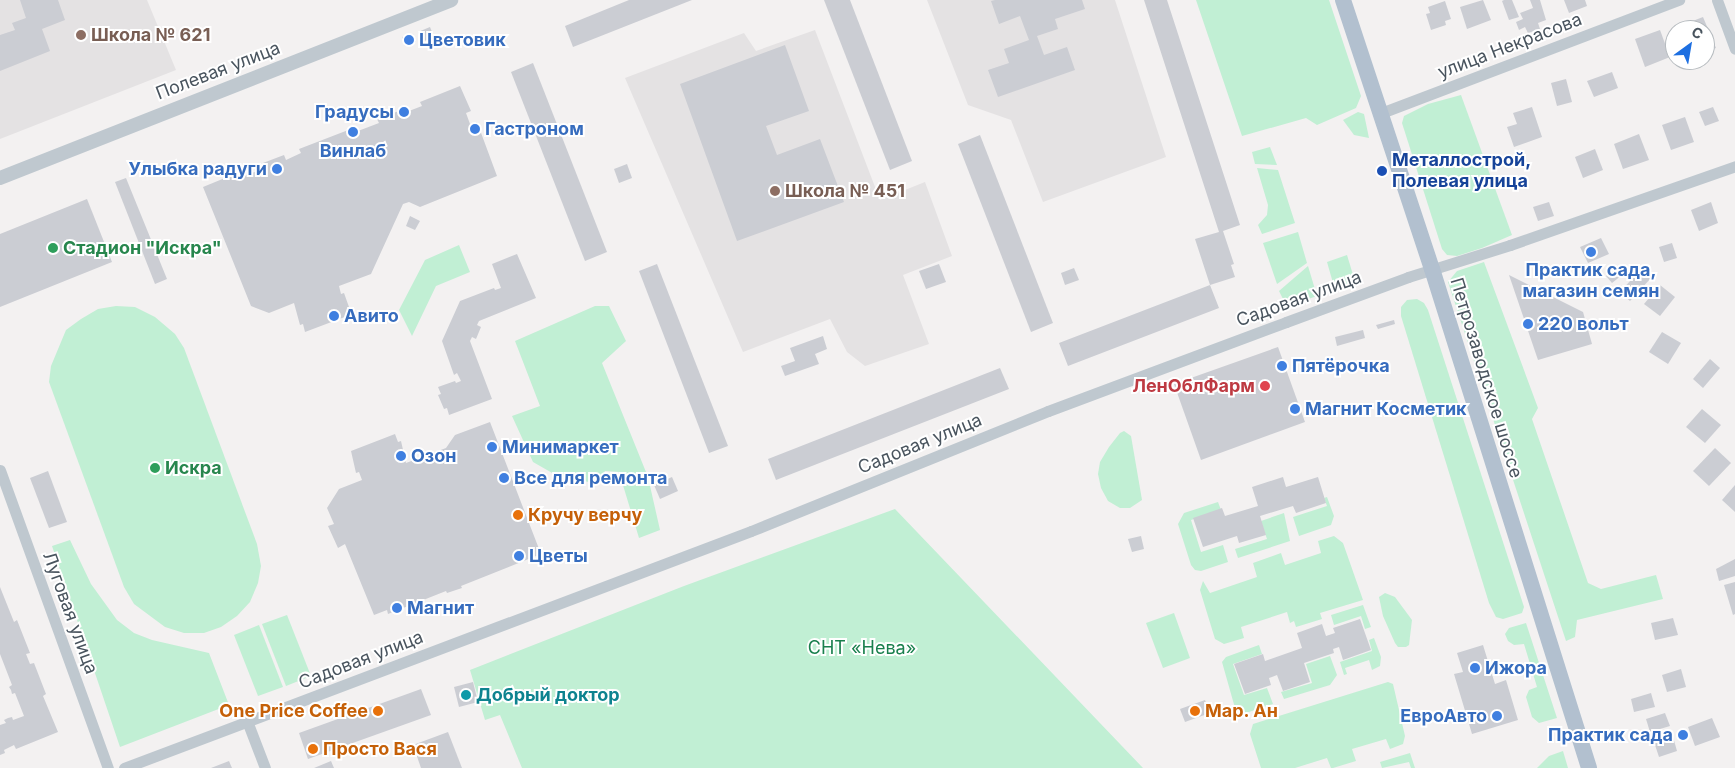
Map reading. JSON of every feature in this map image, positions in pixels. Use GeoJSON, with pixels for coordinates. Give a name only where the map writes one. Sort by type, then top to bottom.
{"type":"FeatureCollection","features":[{"type":"Feature","properties":{"kind":"main road","name":"Петрозаводское шоссе"},"geometry":{"type":"LineString","coordinates":[[1343,0],[1432,269],[1589,768]]}},
{"type":"Feature","properties":{"kind":"street","name":"Полевая улица"},"geometry":{"type":"LineString","coordinates":[[0,178],[451,0]]}},
{"type":"Feature","properties":{"kind":"street","name":"улица Некрасова"},"geometry":{"type":"LineString","coordinates":[[1381,113],[1679,0]]}},
{"type":"Feature","properties":{"kind":"street"},"geometry":{"type":"LineString","coordinates":[[1717,0],[1735,50]]}},
{"type":"Feature","properties":{"kind":"street","name":"Садовая улица"},"geometry":{"type":"LineString","coordinates":[[124,768],[751,531],[1048,411],[1432,269],[1510,245],[1735,166]]}},
{"type":"Feature","properties":{"kind":"street","name":"Луговая улица"},"geometry":{"type":"LineString","coordinates":[[0,470],[108,768]]}},
{"type":"Feature","properties":{"kind":"street"},"geometry":{"type":"LineString","coordinates":[[247,721],[265,768]]}},
{"type":"Feature","properties":{"kind":"shaded area","name":"Школа № 621"},"geometry":{"type":"Polygon","coordinates":[[[0,0],[147,0],[176,70],[0,139],[0,0]]]}},
{"type":"Feature","properties":{"kind":"shaded area"},"geometry":{"type":"Polygon","coordinates":[[[927,0],[1115,0],[1166,157],[1043,202],[1011,120],[968,105],[927,0]]]}},
{"type":"Feature","properties":{"kind":"shaded area","name":"Школа № 451"},"geometry":{"type":"Polygon","coordinates":[[[815,30],[880,200],[925,182],[952,256],[903,275],[929,344],[865,366],[847,352],[830,319],[743,352],[625,78],[744,33],[756,51],[815,30]]]}},
{"type":"Feature","properties":{"kind":"green space"},"geometry":{"type":"Polygon","coordinates":[[[1196,0],[1329,0],[1361,96],[1356,108],[1317,125],[1306,118],[1242,136],[1196,0]]]}},
{"type":"Feature","properties":{"kind":"green space"},"geometry":{"type":"Polygon","coordinates":[[[1461,95],[1512,235],[1457,256],[1447,255],[1442,249],[1402,123],[1404,116],[1428,104],[1461,95]]]}},
{"type":"Feature","properties":{"kind":"green space"},"geometry":{"type":"Polygon","coordinates":[[[1358,112],[1364,114],[1369,138],[1354,135],[1343,120],[1358,112]]]}},
{"type":"Feature","properties":{"kind":"green space"},"geometry":{"type":"Polygon","coordinates":[[[1270,147],[1277,165],[1255,164],[1252,152],[1270,147]]]}},
{"type":"Feature","properties":{"kind":"green space"},"geometry":{"type":"Polygon","coordinates":[[[1257,168],[1278,170],[1295,223],[1262,234],[1258,225],[1267,215],[1268,205],[1257,168]]]}},
{"type":"Feature","properties":{"kind":"green space"},"geometry":{"type":"Polygon","coordinates":[[[1298,232],[1307,263],[1277,284],[1263,243],[1298,232]]]}},
{"type":"Feature","properties":{"kind":"green space"},"geometry":{"type":"Polygon","coordinates":[[[459,245],[470,272],[436,286],[412,336],[399,310],[425,260],[459,245]]]}},
{"type":"Feature","properties":{"kind":"green space"},"geometry":{"type":"Polygon","coordinates":[[[1347,255],[1354,278],[1351,284],[1335,290],[1327,262],[1347,255]]]}},
{"type":"Feature","properties":{"kind":"green space"},"geometry":{"type":"Polygon","coordinates":[[[1484,262],[1538,408],[1532,419],[1588,583],[1601,589],[1656,575],[1663,599],[1577,620],[1575,637],[1566,641],[1448,282],[1457,271],[1484,262]]]}},
{"type":"Feature","properties":{"kind":"green space"},"geometry":{"type":"Polygon","coordinates":[[[1308,266],[1317,296],[1291,305],[1285,303],[1279,291],[1308,266]]]}},
{"type":"Feature","properties":{"kind":"green space"},"geometry":{"type":"Polygon","coordinates":[[[1417,299],[1424,303],[1428,310],[1524,607],[1522,613],[1503,619],[1496,617],[1489,603],[1401,316],[1401,307],[1407,300],[1417,299]]]}},
{"type":"Feature","properties":{"kind":"green space","name":"Искра"},"geometry":{"type":"Polygon","coordinates":[[[116,306],[135,307],[155,317],[175,334],[184,348],[257,544],[261,566],[258,583],[250,602],[237,616],[221,627],[204,633],[184,633],[165,627],[134,604],[124,587],[49,382],[51,366],[66,330],[98,309],[116,306]]]}},
{"type":"Feature","properties":{"kind":"green space"},"geometry":{"type":"Polygon","coordinates":[[[595,306],[609,306],[626,341],[602,363],[648,477],[660,530],[639,538],[619,472],[605,471],[597,484],[554,474],[533,462],[512,416],[540,406],[515,341],[595,306]]]}},
{"type":"Feature","properties":{"kind":"green space"},"geometry":{"type":"Polygon","coordinates":[[[1124,431],[1131,436],[1142,500],[1130,508],[1120,508],[1108,501],[1101,488],[1098,474],[1100,462],[1109,447],[1120,433],[1124,431]]]}},
{"type":"Feature","properties":{"kind":"green space"},"geometry":{"type":"Polygon","coordinates":[[[1327,497],[1334,516],[1331,525],[1299,536],[1293,517],[1327,506],[1324,498],[1327,497]]]}},
{"type":"Feature","properties":{"kind":"green space"},"geometry":{"type":"Polygon","coordinates":[[[1218,502],[1221,510],[1191,520],[1201,552],[1223,545],[1228,562],[1201,571],[1195,570],[1191,565],[1178,524],[1184,513],[1218,502]]]}},
{"type":"Feature","properties":{"kind":"green space","name":"СНТ «Нева»"},"geometry":{"type":"Polygon","coordinates":[[[895,509],[1143,768],[522,768],[500,715],[485,720],[470,670],[684,586],[895,509]]]}},
{"type":"Feature","properties":{"kind":"green space"},"geometry":{"type":"Polygon","coordinates":[[[1284,513],[1290,541],[1238,558],[1235,549],[1267,539],[1261,521],[1284,513]]]}},
{"type":"Feature","properties":{"kind":"green space"},"geometry":{"type":"Polygon","coordinates":[[[1334,536],[1343,543],[1363,600],[1320,613],[1322,619],[1296,627],[1294,621],[1290,623],[1287,612],[1241,627],[1244,638],[1224,644],[1215,639],[1200,590],[1203,581],[1210,593],[1257,577],[1253,563],[1281,553],[1285,565],[1321,553],[1318,541],[1334,536]]]}},
{"type":"Feature","properties":{"kind":"green space"},"geometry":{"type":"Polygon","coordinates":[[[70,540],[91,584],[117,620],[134,633],[152,640],[209,653],[229,705],[120,747],[52,546],[70,540]]]}},
{"type":"Feature","properties":{"kind":"green space"},"geometry":{"type":"Polygon","coordinates":[[[1385,593],[1395,597],[1412,620],[1409,645],[1406,647],[1398,647],[1395,643],[1383,616],[1379,597],[1385,593]]]}},
{"type":"Feature","properties":{"kind":"green space"},"geometry":{"type":"Polygon","coordinates":[[[1363,605],[1371,627],[1365,629],[1361,616],[1334,625],[1331,615],[1363,605]]]}},
{"type":"Feature","properties":{"kind":"green space"},"geometry":{"type":"Polygon","coordinates":[[[1174,613],[1190,658],[1163,668],[1146,623],[1174,613]]]}},
{"type":"Feature","properties":{"kind":"green space"},"geometry":{"type":"Polygon","coordinates":[[[287,615],[311,676],[286,686],[262,624],[287,615]]]}},
{"type":"Feature","properties":{"kind":"green space"},"geometry":{"type":"Polygon","coordinates":[[[1526,623],[1557,718],[1539,723],[1532,717],[1526,697],[1529,690],[1537,687],[1524,644],[1514,645],[1508,641],[1505,634],[1509,628],[1526,623]]]}},
{"type":"Feature","properties":{"kind":"green space"},"geometry":{"type":"Polygon","coordinates":[[[259,625],[283,687],[258,696],[234,635],[259,625]]]}},
{"type":"Feature","properties":{"kind":"green space"},"geometry":{"type":"Polygon","coordinates":[[[1374,638],[1381,657],[1380,666],[1372,670],[1369,660],[1345,668],[1347,674],[1344,675],[1340,662],[1372,651],[1369,640],[1374,638]]]}},
{"type":"Feature","properties":{"kind":"green space"},"geometry":{"type":"Polygon","coordinates":[[[1259,645],[1262,654],[1233,664],[1244,695],[1267,688],[1273,704],[1246,713],[1240,712],[1235,708],[1222,662],[1226,657],[1259,645]]]}},
{"type":"Feature","properties":{"kind":"green space"},"geometry":{"type":"Polygon","coordinates":[[[1330,656],[1337,675],[1330,685],[1284,699],[1281,692],[1312,683],[1306,664],[1330,656]]]}},
{"type":"Feature","properties":{"kind":"green space"},"geometry":{"type":"Polygon","coordinates":[[[1388,682],[1393,684],[1405,736],[1403,744],[1390,749],[1386,739],[1352,749],[1356,761],[1333,768],[1331,768],[1327,758],[1295,768],[1261,768],[1250,734],[1253,724],[1388,682]]]}},
{"type":"Feature","properties":{"kind":"green space"},"geometry":{"type":"Polygon","coordinates":[[[1563,751],[1568,768],[1537,768],[1549,756],[1563,751]]]}},
{"type":"Feature","properties":{"kind":"green space"},"geometry":{"type":"Polygon","coordinates":[[[1410,753],[1415,768],[1411,768],[1409,762],[1382,768],[1380,762],[1410,753]]]}},
{"type":"Feature","properties":{"kind":"building"},"geometry":{"type":"Polygon","coordinates":[[[20,0],[58,0],[65,20],[42,29],[50,51],[0,71],[0,35],[15,30],[12,23],[26,18],[20,0]]]}},
{"type":"Feature","properties":{"kind":"building"},"geometry":{"type":"Polygon","coordinates":[[[629,0],[692,0],[573,47],[565,26],[629,0]]]}},
{"type":"Feature","properties":{"kind":"building"},"geometry":{"type":"Polygon","coordinates":[[[824,0],[850,0],[912,161],[890,170],[824,0]]]}},
{"type":"Feature","properties":{"kind":"building"},"geometry":{"type":"Polygon","coordinates":[[[1082,0],[1085,9],[1055,19],[1058,29],[1037,36],[1044,55],[1067,47],[1075,70],[998,97],[988,70],[1009,63],[1004,49],[1029,40],[1020,16],[999,24],[991,1],[1082,0]]]}},
{"type":"Feature","properties":{"kind":"building"},"geometry":{"type":"Polygon","coordinates":[[[1144,0],[1167,0],[1240,225],[1223,231],[1234,264],[1231,265],[1235,277],[1210,285],[1195,239],[1219,232],[1144,0]]]}},
{"type":"Feature","properties":{"kind":"building"},"geometry":{"type":"Polygon","coordinates":[[[1483,0],[1491,20],[1467,29],[1460,7],[1483,0]]]}},
{"type":"Feature","properties":{"kind":"building"},"geometry":{"type":"Polygon","coordinates":[[[1512,0],[1519,17],[1509,20],[1502,1],[1512,0]]]}},
{"type":"Feature","properties":{"kind":"building"},"geometry":{"type":"Polygon","coordinates":[[[1530,0],[1540,0],[1546,20],[1538,23],[1540,29],[1528,33],[1525,27],[1519,30],[1516,22],[1523,19],[1520,13],[1533,8],[1530,0]]]}},
{"type":"Feature","properties":{"kind":"building"},"geometry":{"type":"Polygon","coordinates":[[[1564,0],[1585,0],[1587,6],[1569,13],[1564,0]]]}},
{"type":"Feature","properties":{"kind":"building"},"geometry":{"type":"Polygon","coordinates":[[[1445,1],[1451,19],[1445,21],[1446,25],[1431,30],[1426,14],[1430,13],[1428,7],[1445,1]]]}},
{"type":"Feature","properties":{"kind":"building"},"geometry":{"type":"Polygon","coordinates":[[[430,27],[434,37],[422,42],[418,32],[430,27]]]}},
{"type":"Feature","properties":{"kind":"building"},"geometry":{"type":"Polygon","coordinates":[[[1660,30],[1665,44],[1665,59],[1645,67],[1635,39],[1660,30]]]}},
{"type":"Feature","properties":{"kind":"building","name":"Цветовик"},"geometry":{"type":"Polygon","coordinates":[[[413,34],[416,42],[405,46],[402,37],[413,34]]]}},
{"type":"Feature","properties":{"kind":"building"},"geometry":{"type":"Polygon","coordinates":[[[785,45],[809,111],[766,126],[777,155],[820,139],[844,202],[737,241],[680,84],[785,45]]]}},
{"type":"Feature","properties":{"kind":"building"},"geometry":{"type":"Polygon","coordinates":[[[533,63],[607,252],[585,261],[511,72],[533,63]]]}},
{"type":"Feature","properties":{"kind":"building"},"geometry":{"type":"Polygon","coordinates":[[[1612,72],[1618,88],[1594,97],[1587,81],[1612,72]]]}},
{"type":"Feature","properties":{"kind":"building"},"geometry":{"type":"Polygon","coordinates":[[[1566,79],[1572,102],[1557,106],[1551,83],[1566,79]]]}},
{"type":"Feature","properties":{"kind":"building"},"geometry":{"type":"Polygon","coordinates":[[[460,86],[471,111],[466,113],[470,124],[477,122],[497,176],[420,207],[409,202],[403,204],[371,274],[339,286],[341,294],[344,293],[350,315],[305,332],[303,324],[300,325],[294,303],[269,313],[251,306],[203,187],[242,171],[244,176],[257,171],[255,166],[284,155],[286,160],[301,153],[299,149],[356,127],[358,131],[379,123],[377,119],[407,108],[409,111],[422,106],[420,102],[460,86]]]}},
{"type":"Feature","properties":{"kind":"building"},"geometry":{"type":"Polygon","coordinates":[[[1532,107],[1542,137],[1514,147],[1507,127],[1517,124],[1513,113],[1532,107]]]}},
{"type":"Feature","properties":{"kind":"building"},"geometry":{"type":"Polygon","coordinates":[[[1713,107],[1719,121],[1705,126],[1699,112],[1713,107]]]}},
{"type":"Feature","properties":{"kind":"building"},"geometry":{"type":"Polygon","coordinates":[[[1685,117],[1694,142],[1671,150],[1662,125],[1685,117]]]}},
{"type":"Feature","properties":{"kind":"building"},"geometry":{"type":"Polygon","coordinates":[[[1639,134],[1649,160],[1623,169],[1614,144],[1639,134]]]}},
{"type":"Feature","properties":{"kind":"building"},"geometry":{"type":"Polygon","coordinates":[[[980,135],[1053,323],[1031,332],[958,144],[980,135]]]}},
{"type":"Feature","properties":{"kind":"building"},"geometry":{"type":"Polygon","coordinates":[[[1595,149],[1603,170],[1583,178],[1575,157],[1595,149]]]}},
{"type":"Feature","properties":{"kind":"building"},"geometry":{"type":"Polygon","coordinates":[[[627,164],[632,178],[619,183],[614,169],[627,164]]]}},
{"type":"Feature","properties":{"kind":"building"},"geometry":{"type":"Polygon","coordinates":[[[126,178],[167,279],[155,284],[115,182],[126,178]]]}},
{"type":"Feature","properties":{"kind":"building","name":"Стадион \"Искра\""},"geometry":{"type":"Polygon","coordinates":[[[87,199],[112,262],[0,307],[0,234],[87,199]]]}},
{"type":"Feature","properties":{"kind":"building"},"geometry":{"type":"Polygon","coordinates":[[[1549,202],[1554,216],[1538,221],[1533,207],[1549,202]]]}},
{"type":"Feature","properties":{"kind":"building"},"geometry":{"type":"Polygon","coordinates":[[[1711,202],[1718,223],[1699,231],[1691,210],[1711,202]]]}},
{"type":"Feature","properties":{"kind":"building"},"geometry":{"type":"Polygon","coordinates":[[[410,216],[420,221],[415,230],[406,226],[410,216]]]}},
{"type":"Feature","properties":{"kind":"building"},"geometry":{"type":"Polygon","coordinates":[[[1601,238],[1609,254],[1588,263],[1580,247],[1601,238]]]}},
{"type":"Feature","properties":{"kind":"building"},"geometry":{"type":"Polygon","coordinates":[[[1672,243],[1677,258],[1664,262],[1659,247],[1672,243]]]}},
{"type":"Feature","properties":{"kind":"building"},"geometry":{"type":"Polygon","coordinates":[[[517,254],[536,298],[479,321],[477,325],[481,327],[476,339],[472,337],[470,341],[492,399],[449,415],[447,408],[444,409],[438,395],[441,394],[438,387],[455,381],[456,383],[461,381],[457,373],[454,375],[442,341],[460,301],[494,288],[495,290],[501,288],[492,264],[517,254]]]}},
{"type":"Feature","properties":{"kind":"building"},"geometry":{"type":"Polygon","coordinates":[[[657,264],[728,446],[709,453],[639,271],[657,264]]]}},
{"type":"Feature","properties":{"kind":"building"},"geometry":{"type":"Polygon","coordinates":[[[939,264],[946,282],[926,289],[919,271],[939,264]]]}},
{"type":"Feature","properties":{"kind":"building"},"geometry":{"type":"Polygon","coordinates":[[[1074,268],[1079,280],[1065,285],[1061,273],[1074,268]]]}},
{"type":"Feature","properties":{"kind":"building"},"geometry":{"type":"Polygon","coordinates":[[[1616,268],[1622,275],[1612,283],[1606,276],[1616,268]]]}},
{"type":"Feature","properties":{"kind":"building"},"geometry":{"type":"Polygon","coordinates":[[[1641,269],[1651,278],[1630,301],[1620,292],[1641,269]]]}},
{"type":"Feature","properties":{"kind":"building"},"geometry":{"type":"Polygon","coordinates":[[[1509,275],[1583,312],[1592,344],[1538,360],[1509,275]]]}},
{"type":"Feature","properties":{"kind":"building"},"geometry":{"type":"Polygon","coordinates":[[[1210,285],[1219,308],[1068,366],[1059,343],[1210,285]]]}},
{"type":"Feature","properties":{"kind":"building"},"geometry":{"type":"Polygon","coordinates":[[[1660,285],[1675,297],[1660,316],[1644,304],[1660,285]]]}},
{"type":"Feature","properties":{"kind":"building"},"geometry":{"type":"Polygon","coordinates":[[[1394,320],[1395,324],[1378,329],[1376,325],[1394,320]]]}},
{"type":"Feature","properties":{"kind":"building"},"geometry":{"type":"Polygon","coordinates":[[[1363,330],[1365,338],[1337,346],[1335,337],[1363,330]]]}},
{"type":"Feature","properties":{"kind":"building"},"geometry":{"type":"Polygon","coordinates":[[[1662,332],[1681,343],[1668,364],[1649,352],[1662,332]]]}},
{"type":"Feature","properties":{"kind":"building"},"geometry":{"type":"Polygon","coordinates":[[[823,336],[827,349],[815,354],[819,364],[785,376],[781,366],[795,361],[790,348],[823,336]]]}},
{"type":"Feature","properties":{"kind":"building"},"geometry":{"type":"Polygon","coordinates":[[[1278,347],[1305,422],[1201,460],[1174,384],[1278,347]]]}},
{"type":"Feature","properties":{"kind":"building"},"geometry":{"type":"Polygon","coordinates":[[[1710,359],[1720,368],[1703,388],[1693,379],[1710,359]]]}},
{"type":"Feature","properties":{"kind":"building"},"geometry":{"type":"Polygon","coordinates":[[[1000,368],[1009,389],[776,480],[768,459],[1000,368]]]}},
{"type":"Feature","properties":{"kind":"building"},"geometry":{"type":"Polygon","coordinates":[[[1702,409],[1721,425],[1705,443],[1686,427],[1702,409]]]}},
{"type":"Feature","properties":{"kind":"building"},"geometry":{"type":"Polygon","coordinates":[[[490,422],[541,554],[461,586],[462,588],[447,593],[446,591],[388,614],[387,610],[374,615],[345,544],[338,548],[328,526],[334,524],[327,508],[339,489],[362,480],[359,472],[356,473],[351,451],[395,434],[398,442],[401,441],[406,463],[446,448],[455,435],[490,422]]]}},
{"type":"Feature","properties":{"kind":"building"},"geometry":{"type":"Polygon","coordinates":[[[1715,448],[1731,463],[1709,486],[1693,471],[1715,448]]]}},
{"type":"Feature","properties":{"kind":"building"},"geometry":{"type":"Polygon","coordinates":[[[48,471],[67,522],[49,528],[30,478],[48,471]]]}},
{"type":"Feature","properties":{"kind":"building"},"geometry":{"type":"Polygon","coordinates":[[[672,477],[678,491],[660,499],[654,485],[672,477]]]}},
{"type":"Feature","properties":{"kind":"building"},"geometry":{"type":"Polygon","coordinates":[[[1283,477],[1286,487],[1318,477],[1326,503],[1296,513],[1293,506],[1260,516],[1266,535],[1239,543],[1237,536],[1203,547],[1193,518],[1222,508],[1225,516],[1258,506],[1252,487],[1283,477]]]}},
{"type":"Feature","properties":{"kind":"building"},"geometry":{"type":"Polygon","coordinates":[[[1735,485],[1735,512],[1722,500],[1735,485]]]}},
{"type":"Feature","properties":{"kind":"building"},"geometry":{"type":"Polygon","coordinates":[[[1141,536],[1144,549],[1132,552],[1128,539],[1141,536]]]}},
{"type":"Feature","properties":{"kind":"building"},"geometry":{"type":"Polygon","coordinates":[[[1735,559],[1735,576],[1719,581],[1716,569],[1735,559]]]}},
{"type":"Feature","properties":{"kind":"building"},"geometry":{"type":"Polygon","coordinates":[[[1735,582],[1735,614],[1733,615],[1724,585],[1735,582]]]}},
{"type":"Feature","properties":{"kind":"building"},"geometry":{"type":"Polygon","coordinates":[[[0,587],[14,622],[17,620],[30,653],[26,654],[30,664],[34,663],[46,694],[43,696],[58,732],[16,749],[14,745],[4,750],[5,753],[0,755],[0,725],[6,723],[4,720],[8,718],[12,717],[13,720],[24,716],[15,693],[12,694],[9,687],[12,685],[0,654],[0,587]]]}},
{"type":"Feature","properties":{"kind":"building"},"geometry":{"type":"Polygon","coordinates":[[[1673,618],[1678,635],[1655,640],[1651,623],[1673,618]]]}},
{"type":"Feature","properties":{"kind":"building"},"geometry":{"type":"Polygon","coordinates":[[[1360,619],[1371,650],[1343,660],[1339,647],[1333,649],[1334,653],[1304,663],[1310,682],[1283,691],[1277,675],[1269,678],[1271,685],[1245,694],[1234,664],[1263,654],[1265,661],[1302,648],[1297,633],[1322,624],[1326,636],[1335,633],[1333,628],[1360,619]]]}},
{"type":"Feature","properties":{"kind":"building"},"geometry":{"type":"Polygon","coordinates":[[[1483,645],[1495,684],[1506,680],[1518,720],[1472,734],[1454,674],[1463,672],[1457,653],[1483,645]]]}},
{"type":"Feature","properties":{"kind":"building"},"geometry":{"type":"Polygon","coordinates":[[[1681,669],[1686,687],[1667,692],[1662,675],[1681,669]]]}},
{"type":"Feature","properties":{"kind":"building","name":"Добрый доктор"},"geometry":{"type":"Polygon","coordinates":[[[473,682],[478,702],[459,707],[454,687],[473,682]]]}},
{"type":"Feature","properties":{"kind":"building"},"geometry":{"type":"Polygon","coordinates":[[[421,689],[431,715],[308,759],[299,733],[421,689]]]}},
{"type":"Feature","properties":{"kind":"building"},"geometry":{"type":"Polygon","coordinates":[[[1651,693],[1655,707],[1634,712],[1631,699],[1651,693]]]}},
{"type":"Feature","properties":{"kind":"building","name":"Мар. Ан"},"geometry":{"type":"Polygon","coordinates":[[[1205,700],[1210,713],[1185,722],[1180,709],[1205,700]]]}},
{"type":"Feature","properties":{"kind":"building"},"geometry":{"type":"Polygon","coordinates":[[[1665,713],[1670,726],[1650,732],[1646,719],[1665,713]]]}},
{"type":"Feature","properties":{"kind":"building"},"geometry":{"type":"Polygon","coordinates":[[[1712,718],[1720,737],[1695,746],[1688,727],[1712,718]]]}},
{"type":"Feature","properties":{"kind":"building"},"geometry":{"type":"Polygon","coordinates":[[[448,732],[462,768],[421,768],[413,745],[448,732]]]}},
{"type":"Feature","properties":{"kind":"building"},"geometry":{"type":"Polygon","coordinates":[[[1673,737],[1677,751],[1659,757],[1654,742],[1673,737]]]}},
{"type":"Feature","properties":{"kind":"building"},"geometry":{"type":"Polygon","coordinates":[[[229,761],[232,768],[211,768],[229,761]]]}},
{"type":"Feature","properties":{"kind":"building"},"geometry":{"type":"Polygon","coordinates":[[[331,761],[334,768],[314,768],[331,761]]]}},
{"type":"Feature","properties":{"kind":"place","name":"Школа № 621"},"geometry":{"type":"Point","coordinates":[81,35]}},
{"type":"Feature","properties":{"kind":"place","name":"Цветовик"},"geometry":{"type":"Point","coordinates":[409,40]}},
{"type":"Feature","properties":{"kind":"place","name":"Градусы"},"geometry":{"type":"Point","coordinates":[404,112]}},
{"type":"Feature","properties":{"kind":"place","name":"Гастроном"},"geometry":{"type":"Point","coordinates":[475,129]}},
{"type":"Feature","properties":{"kind":"place","name":"Винлаб"},"geometry":{"type":"Point","coordinates":[353,132]}},
{"type":"Feature","properties":{"kind":"place","name":"Улыбка радуги"},"geometry":{"type":"Point","coordinates":[277,169]}},
{"type":"Feature","properties":{"kind":"place","name":"Металлострой, Полевая улица"},"geometry":{"type":"Point","coordinates":[1382,171]}},
{"type":"Feature","properties":{"kind":"place","name":"Школа № 451"},"geometry":{"type":"Point","coordinates":[775,191]}},
{"type":"Feature","properties":{"kind":"place","name":"Стадион \"Искра\""},"geometry":{"type":"Point","coordinates":[53,248]}},
{"type":"Feature","properties":{"kind":"place","name":"Практик сада, магазин семян"},"geometry":{"type":"Point","coordinates":[1591,252]}},
{"type":"Feature","properties":{"kind":"place","name":"Авито"},"geometry":{"type":"Point","coordinates":[334,316]}},
{"type":"Feature","properties":{"kind":"place","name":"220 вольт"},"geometry":{"type":"Point","coordinates":[1528,324]}},
{"type":"Feature","properties":{"kind":"place","name":"Пятёрочка"},"geometry":{"type":"Point","coordinates":[1282,366]}},
{"type":"Feature","properties":{"kind":"place","name":"ЛенОблФарм"},"geometry":{"type":"Point","coordinates":[1265,386]}},
{"type":"Feature","properties":{"kind":"place","name":"Магнит Косметик"},"geometry":{"type":"Point","coordinates":[1295,409]}},
{"type":"Feature","properties":{"kind":"place","name":"Минимаркет"},"geometry":{"type":"Point","coordinates":[492,447]}},
{"type":"Feature","properties":{"kind":"place","name":"Озон"},"geometry":{"type":"Point","coordinates":[401,456]}},
{"type":"Feature","properties":{"kind":"place","name":"Искра"},"geometry":{"type":"Point","coordinates":[155,468]}},
{"type":"Feature","properties":{"kind":"place","name":"Все для ремонта"},"geometry":{"type":"Point","coordinates":[504,478]}},
{"type":"Feature","properties":{"kind":"place","name":"Кручу верчу"},"geometry":{"type":"Point","coordinates":[518,515]}},
{"type":"Feature","properties":{"kind":"place","name":"Цветы"},"geometry":{"type":"Point","coordinates":[519,556]}},
{"type":"Feature","properties":{"kind":"place","name":"Магнит"},"geometry":{"type":"Point","coordinates":[397,608]}},
{"type":"Feature","properties":{"kind":"place","name":"Ижора"},"geometry":{"type":"Point","coordinates":[1475,668]}},
{"type":"Feature","properties":{"kind":"place","name":"Добрый доктор"},"geometry":{"type":"Point","coordinates":[466,695]}},
{"type":"Feature","properties":{"kind":"place","name":"One Price Coffee"},"geometry":{"type":"Point","coordinates":[378,711]}},
{"type":"Feature","properties":{"kind":"place","name":"Мар. Ан"},"geometry":{"type":"Point","coordinates":[1195,711]}},
{"type":"Feature","properties":{"kind":"place","name":"ЕвроАвто"},"geometry":{"type":"Point","coordinates":[1497,716]}},
{"type":"Feature","properties":{"kind":"place","name":"Практик сада"},"geometry":{"type":"Point","coordinates":[1683,735]}},
{"type":"Feature","properties":{"kind":"place","name":"Просто Вася"},"geometry":{"type":"Point","coordinates":[313,749]}}]}
